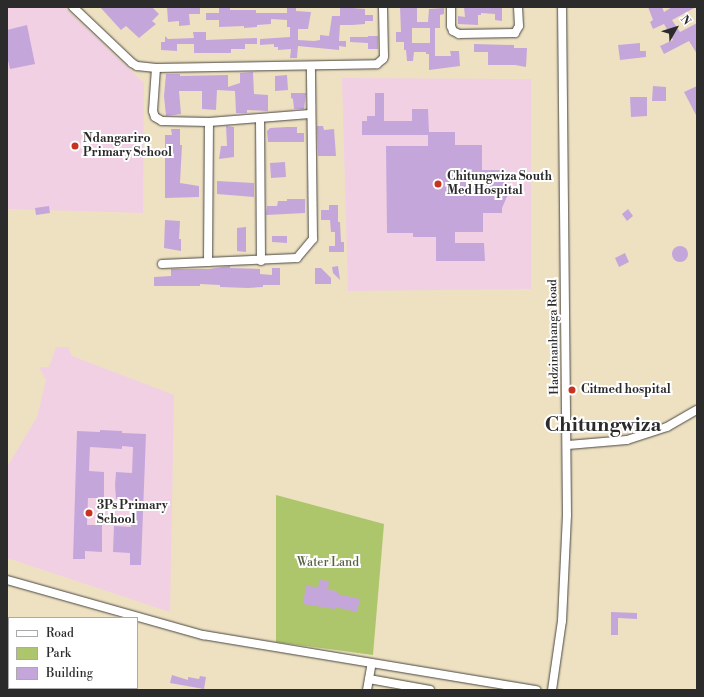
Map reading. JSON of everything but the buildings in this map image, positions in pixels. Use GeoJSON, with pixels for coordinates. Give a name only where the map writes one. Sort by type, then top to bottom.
{"type":"FeatureCollection","features":[{"type":"Feature","properties":{"kind":"street"},"geometry":{"type":"LineString","coordinates":[[73,7],[132,63],[137,66],[156,68],[372,65],[380,62],[384,56],[384,7]]}},
{"type":"Feature","properties":{"kind":"street"},"geometry":{"type":"LineString","coordinates":[[451,7],[451,26],[453,31],[459,34],[474,34],[515,33],[519,26],[518,7]]}},
{"type":"Feature","properties":{"kind":"street","name":"Hadzinanhanga Road"},"geometry":{"type":"LineString","coordinates":[[552,690],[562,621],[567,515],[568,445],[562,7]]}},
{"type":"Feature","properties":{"kind":"street"},"geometry":{"type":"LineString","coordinates":[[162,264],[261,261],[297,258],[313,239],[310,114],[311,66]]}},
{"type":"Feature","properties":{"kind":"street"},"geometry":{"type":"LineString","coordinates":[[156,68],[152,111],[155,117],[162,121],[210,122],[310,114]]}},
{"type":"Feature","properties":{"kind":"street"},"geometry":{"type":"LineString","coordinates":[[260,118],[261,261]]}},
{"type":"Feature","properties":{"kind":"street"},"geometry":{"type":"LineString","coordinates":[[208,262],[210,122]]}},
{"type":"Feature","properties":{"kind":"street"},"geometry":{"type":"LineString","coordinates":[[568,445],[627,440],[667,427],[697,410]]}},
{"type":"Feature","properties":{"kind":"street"},"geometry":{"type":"LineString","coordinates":[[7,580],[203,635],[536,690]]}},
{"type":"Feature","properties":{"kind":"street"},"geometry":{"type":"LineString","coordinates":[[367,690],[372,663]]}},
{"type":"Feature","properties":{"kind":"street"},"geometry":{"type":"LineString","coordinates":[[369,679],[430,690]]}},
{"type":"Feature","properties":{"kind":"shaded area","name":"Ndangariro Primary School"},"geometry":{"type":"Polygon","coordinates":[[[7,7],[64,7],[144,83],[143,213],[7,209],[7,7]]]}},
{"type":"Feature","properties":{"kind":"shaded area","name":"Chitungwiza South Med Hospital"},"geometry":{"type":"Polygon","coordinates":[[[342,78],[531,79],[531,289],[348,291],[342,78]]]}},
{"type":"Feature","properties":{"kind":"shaded area","name":"3Ps Primary School"},"geometry":{"type":"Polygon","coordinates":[[[56,347],[68,347],[72,356],[174,395],[170,612],[7,558],[7,467],[37,417],[46,380],[39,367],[49,367],[56,347]]]}},
{"type":"Feature","properties":{"kind":"green space","name":"Water Land"},"geometry":{"type":"Polygon","coordinates":[[[276,495],[384,524],[373,655],[276,642],[276,495]]]}},
{"type":"Feature","properties":{"kind":"place","name":"Ndangariro Primary School"},"geometry":{"type":"Point","coordinates":[75,146]}},
{"type":"Feature","properties":{"kind":"place","name":"Chitungwiza South Med Hospital"},"geometry":{"type":"Point","coordinates":[438,184]}},
{"type":"Feature","properties":{"kind":"place","name":"Citmed hospital"},"geometry":{"type":"Point","coordinates":[572,390]}},
{"type":"Feature","properties":{"kind":"place","name":"3Ps Primary School"},"geometry":{"type":"Point","coordinates":[89,513]}},
{"type":"Feature","properties":{"kind":"district","name":"Chitungwiza"},"geometry":{"type":"Point","coordinates":[603,425]}}]}
